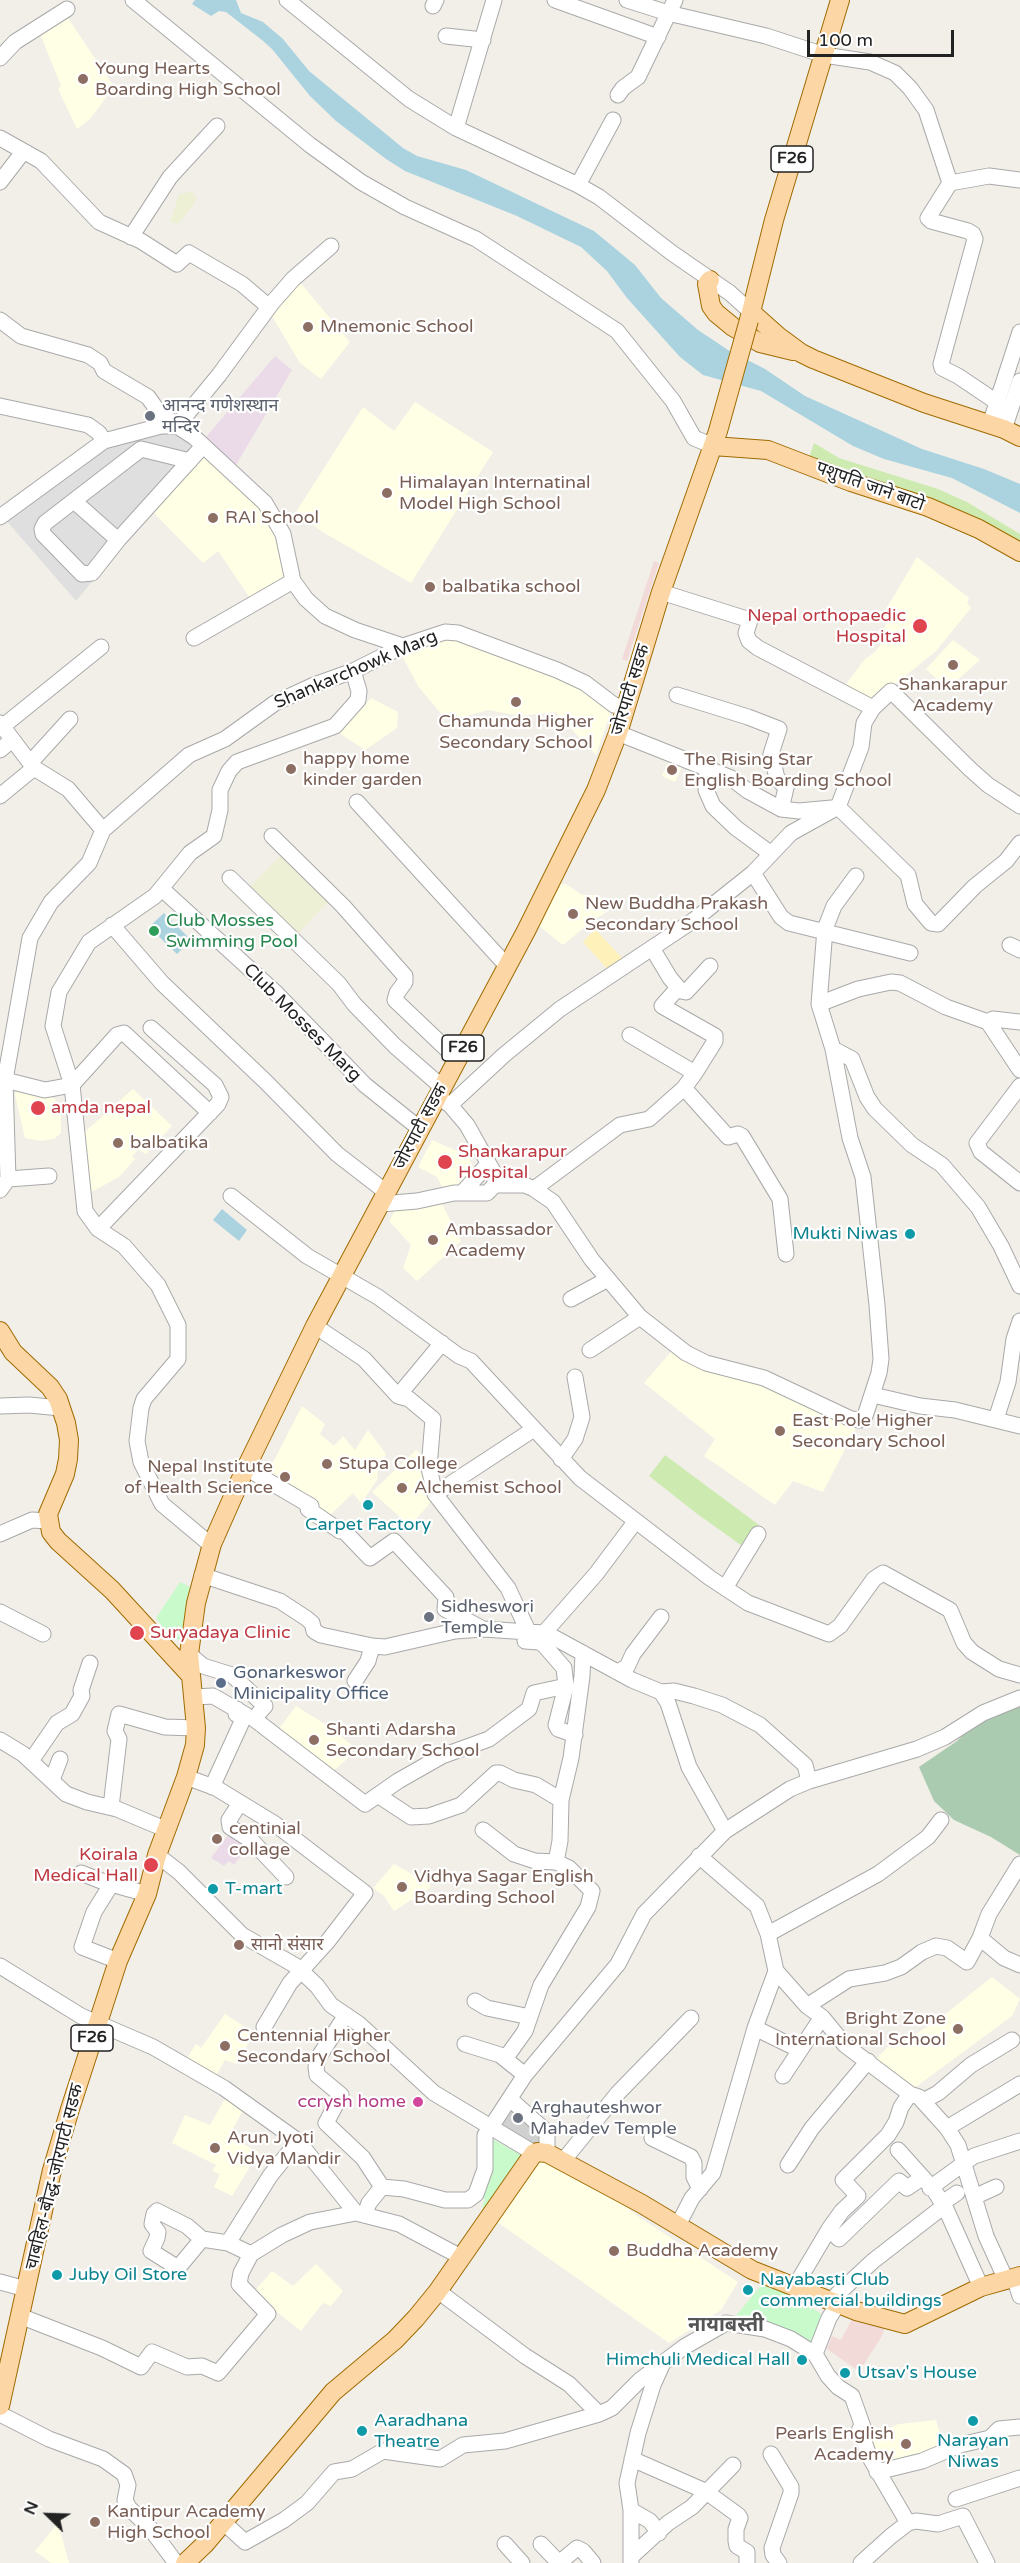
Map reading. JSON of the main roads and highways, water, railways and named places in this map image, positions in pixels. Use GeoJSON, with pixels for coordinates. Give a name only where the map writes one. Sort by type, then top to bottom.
{"type":"FeatureCollection","features":[{"type":"Feature","properties":{"kind":"main road","name":"F26"},"geometry":{"type":"LineString","coordinates":[[715,439],[774,220],[840,0]]}},
{"type":"Feature","properties":{"kind":"main road"},"geometry":{"type":"LineString","coordinates":[[710,280],[707,284],[711,306],[733,327],[760,343],[801,353],[847,374],[1005,430]]}},
{"type":"Feature","properties":{"kind":"main road"},"geometry":{"type":"LineString","coordinates":[[750,316],[801,353]]}},
{"type":"Feature","properties":{"kind":"main road","name":"पशुपति जाने बाटो"},"geometry":{"type":"LineString","coordinates":[[715,439],[768,450],[851,482],[890,494],[979,529],[1020,552]]}},
{"type":"Feature","properties":{"kind":"main road","name":"जोरपाटी सडक"},"geometry":{"type":"LineString","coordinates":[[191,1676],[189,1654],[202,1575],[212,1544],[315,1326],[420,1129],[443,1096],[457,1059],[596,790],[618,733],[661,592],[715,439]]}},
{"type":"Feature","properties":{"kind":"main road"},"geometry":{"type":"LineString","coordinates":[[0,1331],[13,1352],[50,1387],[61,1408],[69,1440],[68,1459],[65,1474],[50,1508],[48,1521],[58,1541],[112,1590],[191,1676]]}},
{"type":"Feature","properties":{"kind":"main road","name":"चाबहिल-बौद्ध-जोरपाटी सडक"},"geometry":{"type":"LineString","coordinates":[[0,2406],[52,2170],[118,1961],[147,1894],[157,1855],[173,1824],[195,1745],[196,1728],[191,1676]]}},
{"type":"Feature","properties":{"kind":"main road"},"geometry":{"type":"LineString","coordinates":[[185,2563],[205,2544],[222,2521],[333,2392],[395,2340],[548,2156],[678,2225],[752,2270],[834,2303],[904,2324],[981,2287],[1013,2278]]}},
{"type":"Feature","properties":{"kind":"water"},"geometry":{"type":"Polygon","coordinates":[[[195,0],[236,0],[241,13],[263,22],[283,39],[309,71],[403,148],[417,156],[466,170],[594,231],[635,265],[661,298],[698,330],[728,350],[765,369],[805,396],[922,449],[984,469],[1020,484],[1020,513],[952,478],[884,459],[853,446],[761,391],[703,375],[680,357],[627,298],[607,271],[581,247],[517,216],[405,171],[386,159],[336,121],[310,96],[262,40],[226,12],[219,11],[211,16],[192,4],[195,0]]]}},
{"type":"Feature","properties":{"kind":"water"},"geometry":{"type":"Polygon","coordinates":[[[164,913],[191,940],[177,954],[149,927],[164,913]]]}},
{"type":"Feature","properties":{"kind":"water"},"geometry":{"type":"Polygon","coordinates":[[[222,1209],[247,1230],[239,1241],[213,1220],[222,1209]]]}},
{"type":"Feature","properties":{"kind":"place","name":"Young Hearts Boarding High School"},"geometry":{"type":"Point","coordinates":[83,79]}},
{"type":"Feature","properties":{"kind":"place","name":"Mnemonic School"},"geometry":{"type":"Point","coordinates":[308,327]}},
{"type":"Feature","properties":{"kind":"place","name":"आनन्द गणेशस्थान मन्दिर"},"geometry":{"type":"Point","coordinates":[150,416]}},
{"type":"Feature","properties":{"kind":"place","name":"Himalayan Internatinal Model High School"},"geometry":{"type":"Point","coordinates":[387,493]}},
{"type":"Feature","properties":{"kind":"place","name":"RAI School"},"geometry":{"type":"Point","coordinates":[213,518]}},
{"type":"Feature","properties":{"kind":"place","name":"balbatika school"},"geometry":{"type":"Point","coordinates":[430,587]}},
{"type":"Feature","properties":{"kind":"place","name":"Nepal orthopaedic Hospital"},"geometry":{"type":"Point","coordinates":[920,626]}},
{"type":"Feature","properties":{"kind":"place","name":"Shankarapur Academy"},"geometry":{"type":"Point","coordinates":[953,665]}},
{"type":"Feature","properties":{"kind":"place","name":"Chamunda Higher Secondary School"},"geometry":{"type":"Point","coordinates":[516,702]}},
{"type":"Feature","properties":{"kind":"place","name":"happy home kinder garden"},"geometry":{"type":"Point","coordinates":[291,769]}},
{"type":"Feature","properties":{"kind":"place","name":"The Rising Star English Boarding School"},"geometry":{"type":"Point","coordinates":[672,770]}},
{"type":"Feature","properties":{"kind":"place","name":"New Buddha Prakash Secondary School"},"geometry":{"type":"Point","coordinates":[573,914]}},
{"type":"Feature","properties":{"kind":"place","name":"Club Mosses Swimming Pool"},"geometry":{"type":"Point","coordinates":[154,931]}},
{"type":"Feature","properties":{"kind":"place","name":"amda nepal"},"geometry":{"type":"Point","coordinates":[38,1108]}},
{"type":"Feature","properties":{"kind":"place","name":"balbatika"},"geometry":{"type":"Point","coordinates":[118,1143]}},
{"type":"Feature","properties":{"kind":"place","name":"Shankarapur Hospital"},"geometry":{"type":"Point","coordinates":[445,1162]}},
{"type":"Feature","properties":{"kind":"place","name":"Mukti Niwas"},"geometry":{"type":"Point","coordinates":[910,1234]}},
{"type":"Feature","properties":{"kind":"place","name":"Ambassador Academy"},"geometry":{"type":"Point","coordinates":[433,1240]}},
{"type":"Feature","properties":{"kind":"place","name":"East Pole Higher Secondary School"},"geometry":{"type":"Point","coordinates":[780,1431]}},
{"type":"Feature","properties":{"kind":"place","name":"Stupa College"},"geometry":{"type":"Point","coordinates":[327,1464]}},
{"type":"Feature","properties":{"kind":"place","name":"Nepal Institute of Health Science"},"geometry":{"type":"Point","coordinates":[285,1477]}},
{"type":"Feature","properties":{"kind":"place","name":"Alchemist School"},"geometry":{"type":"Point","coordinates":[402,1488]}},
{"type":"Feature","properties":{"kind":"place","name":"Carpet Factory"},"geometry":{"type":"Point","coordinates":[368,1505]}},
{"type":"Feature","properties":{"kind":"place","name":"Sidheswori Temple"},"geometry":{"type":"Point","coordinates":[429,1617]}},
{"type":"Feature","properties":{"kind":"place","name":"Suryadaya Clinic"},"geometry":{"type":"Point","coordinates":[137,1633]}},
{"type":"Feature","properties":{"kind":"place","name":"Gonarkeswor Minicipality Office"},"geometry":{"type":"Point","coordinates":[221,1683]}},
{"type":"Feature","properties":{"kind":"place","name":"Shanti Adarsha Secondary School"},"geometry":{"type":"Point","coordinates":[314,1740]}},
{"type":"Feature","properties":{"kind":"place","name":"centinial collage"},"geometry":{"type":"Point","coordinates":[217,1839]}},
{"type":"Feature","properties":{"kind":"place","name":"Koirala Medical Hall"},"geometry":{"type":"Point","coordinates":[151,1865]}},
{"type":"Feature","properties":{"kind":"place","name":"Vidhya Sagar English Boarding School"},"geometry":{"type":"Point","coordinates":[402,1887]}},
{"type":"Feature","properties":{"kind":"place","name":"T-mart"},"geometry":{"type":"Point","coordinates":[213,1889]}},
{"type":"Feature","properties":{"kind":"place","name":"सानो संसार"},"geometry":{"type":"Point","coordinates":[239,1945]}},
{"type":"Feature","properties":{"kind":"place","name":"Bright Zone International School"},"geometry":{"type":"Point","coordinates":[958,2029]}},
{"type":"Feature","properties":{"kind":"place","name":"Centennial Higher Secondary School"},"geometry":{"type":"Point","coordinates":[225,2046]}},
{"type":"Feature","properties":{"kind":"place","name":"ccrysh home"},"geometry":{"type":"Point","coordinates":[418,2102]}},
{"type":"Feature","properties":{"kind":"place","name":"Arghauteshwor Mahadev Temple"},"geometry":{"type":"Point","coordinates":[518,2118]}},
{"type":"Feature","properties":{"kind":"place","name":"Arun Jyoti Vidya Mandir"},"geometry":{"type":"Point","coordinates":[215,2148]}},
{"type":"Feature","properties":{"kind":"place","name":"Buddha Academy"},"geometry":{"type":"Point","coordinates":[614,2251]}},
{"type":"Feature","properties":{"kind":"place","name":"Juby Oil Store"},"geometry":{"type":"Point","coordinates":[57,2275]}},
{"type":"Feature","properties":{"kind":"place","name":"Nayabasti Club commercial buildings"},"geometry":{"type":"Point","coordinates":[748,2290]}},
{"type":"Feature","properties":{"kind":"place","name":"Himchuli Medical Hall"},"geometry":{"type":"Point","coordinates":[802,2360]}},
{"type":"Feature","properties":{"kind":"place","name":"Utsav's House"},"geometry":{"type":"Point","coordinates":[845,2373]}},
{"type":"Feature","properties":{"kind":"place","name":"Narayan Niwas"},"geometry":{"type":"Point","coordinates":[973,2421]}},
{"type":"Feature","properties":{"kind":"place","name":"Aaradhana Theatre"},"geometry":{"type":"Point","coordinates":[362,2431]}},
{"type":"Feature","properties":{"kind":"place","name":"Pearls English Academy"},"geometry":{"type":"Point","coordinates":[906,2444]}},
{"type":"Feature","properties":{"kind":"place","name":"Kantipur Academy High School"},"geometry":{"type":"Point","coordinates":[95,2522]}},
{"type":"Feature","properties":{"kind":"district","name":"नायाबस्ती"},"geometry":{"type":"Point","coordinates":[726,2326]}}]}
